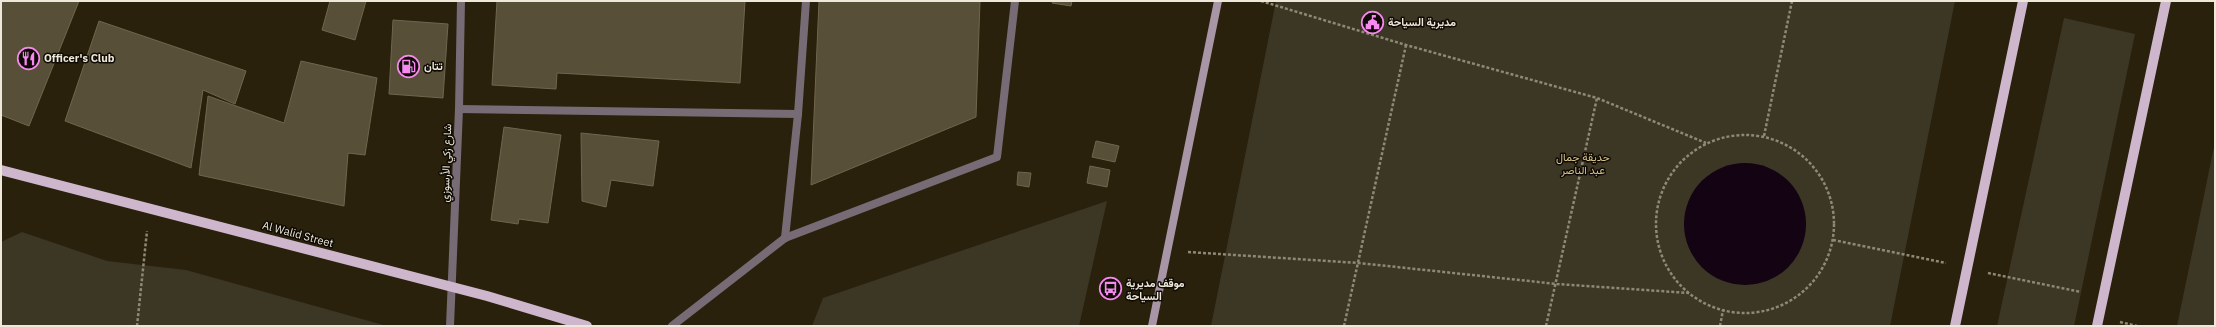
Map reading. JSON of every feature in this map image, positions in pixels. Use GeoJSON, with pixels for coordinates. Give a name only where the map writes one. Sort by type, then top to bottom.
{"type":"FeatureCollection","features":[{"type":"Feature","properties":{"kind":"main road"},"geometry":{"type":"LineString","coordinates":[[1152,326],[1218,1]]}},
{"type":"Feature","properties":{"kind":"main road"},"geometry":{"type":"LineString","coordinates":[[1955,326],[2023,1]]}},
{"type":"Feature","properties":{"kind":"main road"},"geometry":{"type":"LineString","coordinates":[[2097,326],[2166,1]]}},
{"type":"Feature","properties":{"kind":"main road","name":"Al Walid Street"},"geometry":{"type":"LineString","coordinates":[[1,170],[453,287],[587,326]]}},
{"type":"Feature","properties":{"kind":"street","name":"شارع زكي الأرسوزي"},"geometry":{"type":"LineString","coordinates":[[450,326],[453,287],[461,1]]}},
{"type":"Feature","properties":{"kind":"street"},"geometry":{"type":"LineString","coordinates":[[785,238],[798,114],[806,1]]}},
{"type":"Feature","properties":{"kind":"street"},"geometry":{"type":"LineString","coordinates":[[672,326],[785,238],[997,157],[1015,1]]}},
{"type":"Feature","properties":{"kind":"street"},"geometry":{"type":"LineString","coordinates":[[459,108],[798,114]]}},
{"type":"Feature","properties":{"kind":"path"},"geometry":{"type":"LineString","coordinates":[[1261,1],[1406,46],[1597,98],[1706,144]]}},
{"type":"Feature","properties":{"kind":"path"},"geometry":{"type":"LineString","coordinates":[[1764,136],[1792,1]]}},
{"type":"Feature","properties":{"kind":"path"},"geometry":{"type":"LineString","coordinates":[[1344,326],[1406,46]]}},
{"type":"Feature","properties":{"kind":"path"},"geometry":{"type":"LineString","coordinates":[[1546,326],[1597,98]]}},
{"type":"Feature","properties":{"kind":"path"},"geometry":{"type":"LineString","coordinates":[[1744,134],[1764,136],[1789,146],[1811,163],[1826,186],[1834,212],[1833,240],[1825,263],[1811,284],[1793,299],[1771,309],[1753,312],[1723,310],[1706,304],[1690,293],[1673,275],[1661,252],[1657,227],[1659,202],[1673,173],[1685,158],[1706,144],[1725,137],[1744,134]]}},
{"type":"Feature","properties":{"kind":"path"},"geometry":{"type":"LineString","coordinates":[[137,326],[150,208]]}},
{"type":"Feature","properties":{"kind":"path"},"geometry":{"type":"LineString","coordinates":[[1833,240],[2103,296]]}},
{"type":"Feature","properties":{"kind":"path"},"geometry":{"type":"LineString","coordinates":[[1167,251],[1226,253],[1359,263],[1556,284],[1690,293]]}},
{"type":"Feature","properties":{"kind":"path"},"geometry":{"type":"LineString","coordinates":[[1720,326],[1723,310]]}},
{"type":"Feature","properties":{"kind":"green space","name":"حديقة جمال عبد الناصر"},"geometry":{"type":"Polygon","coordinates":[[[1276,1],[1955,1],[1890,326],[1211,326],[1276,1]]]}},
{"type":"Feature","properties":{"kind":"green space"},"geometry":{"type":"Polygon","coordinates":[[[2064,18],[2135,34],[2074,326],[1997,326],[2064,18]]]}},
{"type":"Feature","properties":{"kind":"green space"},"geometry":{"type":"Polygon","coordinates":[[[2215,142],[2215,326],[2177,326],[2215,142]]]}},
{"type":"Feature","properties":{"kind":"green space"},"geometry":{"type":"Polygon","coordinates":[[[1107,201],[1079,326],[812,326],[823,298],[1107,201]]]}},
{"type":"Feature","properties":{"kind":"green space"},"geometry":{"type":"Polygon","coordinates":[[[22,232],[107,261],[186,270],[387,326],[1,326],[1,242],[22,232]]]}},
{"type":"Feature","properties":{"kind":"shaded area"},"geometry":{"type":"Polygon","coordinates":[[[1745,163],[1769,167],[1788,181],[1802,200],[1806,224],[1802,248],[1788,267],[1769,281],[1745,285],[1721,281],[1702,267],[1688,248],[1684,224],[1688,200],[1702,181],[1721,167],[1745,163]]]}},
{"type":"Feature","properties":{"kind":"building","name":"Officer's Club"},"geometry":{"type":"Polygon","coordinates":[[[1,1],[79,1],[29,126],[1,115],[1,1]]]}},
{"type":"Feature","properties":{"kind":"building"},"geometry":{"type":"Polygon","coordinates":[[[330,1],[366,1],[355,40],[322,30],[330,1]]]}},
{"type":"Feature","properties":{"kind":"building"},"geometry":{"type":"Polygon","coordinates":[[[497,1],[745,1],[740,83],[557,73],[556,89],[492,85],[497,1]]]}},
{"type":"Feature","properties":{"kind":"building"},"geometry":{"type":"Polygon","coordinates":[[[819,1],[980,1],[976,117],[811,185],[819,1]]]}},
{"type":"Feature","properties":{"kind":"building"},"geometry":{"type":"Polygon","coordinates":[[[1053,1],[1072,1],[1071,6],[1052,3],[1053,1]]]}},
{"type":"Feature","properties":{"kind":"building"},"geometry":{"type":"Polygon","coordinates":[[[393,20],[448,24],[443,98],[389,94],[393,20]]]}},
{"type":"Feature","properties":{"kind":"building"},"geometry":{"type":"Polygon","coordinates":[[[99,21],[246,71],[235,104],[203,90],[191,168],[65,121],[99,21]]]}},
{"type":"Feature","properties":{"kind":"building"},"geometry":{"type":"Polygon","coordinates":[[[301,61],[377,78],[365,155],[348,153],[344,206],[199,175],[208,96],[284,123],[301,61]]]}},
{"type":"Feature","properties":{"kind":"building"},"geometry":{"type":"Polygon","coordinates":[[[504,127],[561,135],[548,223],[519,219],[518,224],[491,220],[504,127]]]}},
{"type":"Feature","properties":{"kind":"building"},"geometry":{"type":"Polygon","coordinates":[[[581,133],[659,141],[653,186],[611,180],[606,207],[582,201],[581,133]]]}},
{"type":"Feature","properties":{"kind":"building"},"geometry":{"type":"Polygon","coordinates":[[[1096,141],[1119,146],[1115,162],[1092,157],[1096,141]]]}},
{"type":"Feature","properties":{"kind":"building"},"geometry":{"type":"Polygon","coordinates":[[[1090,166],[1110,170],[1107,187],[1087,183],[1090,166]]]}},
{"type":"Feature","properties":{"kind":"building"},"geometry":{"type":"Polygon","coordinates":[[[1018,172],[1031,173],[1029,187],[1017,185],[1018,172]]]}},
{"type":"Feature","properties":{"kind":"place","name":"مديرية السياحة"},"geometry":{"type":"Point","coordinates":[1373,22]}},
{"type":"Feature","properties":{"kind":"place","name":"Officer's Club"},"geometry":{"type":"Point","coordinates":[29,58]}},
{"type":"Feature","properties":{"kind":"place","name":"تتان"},"geometry":{"type":"Point","coordinates":[409,66]}},
{"type":"Feature","properties":{"kind":"place","name":"موقف مديرية السياحة"},"geometry":{"type":"Point","coordinates":[1111,289]}}]}
